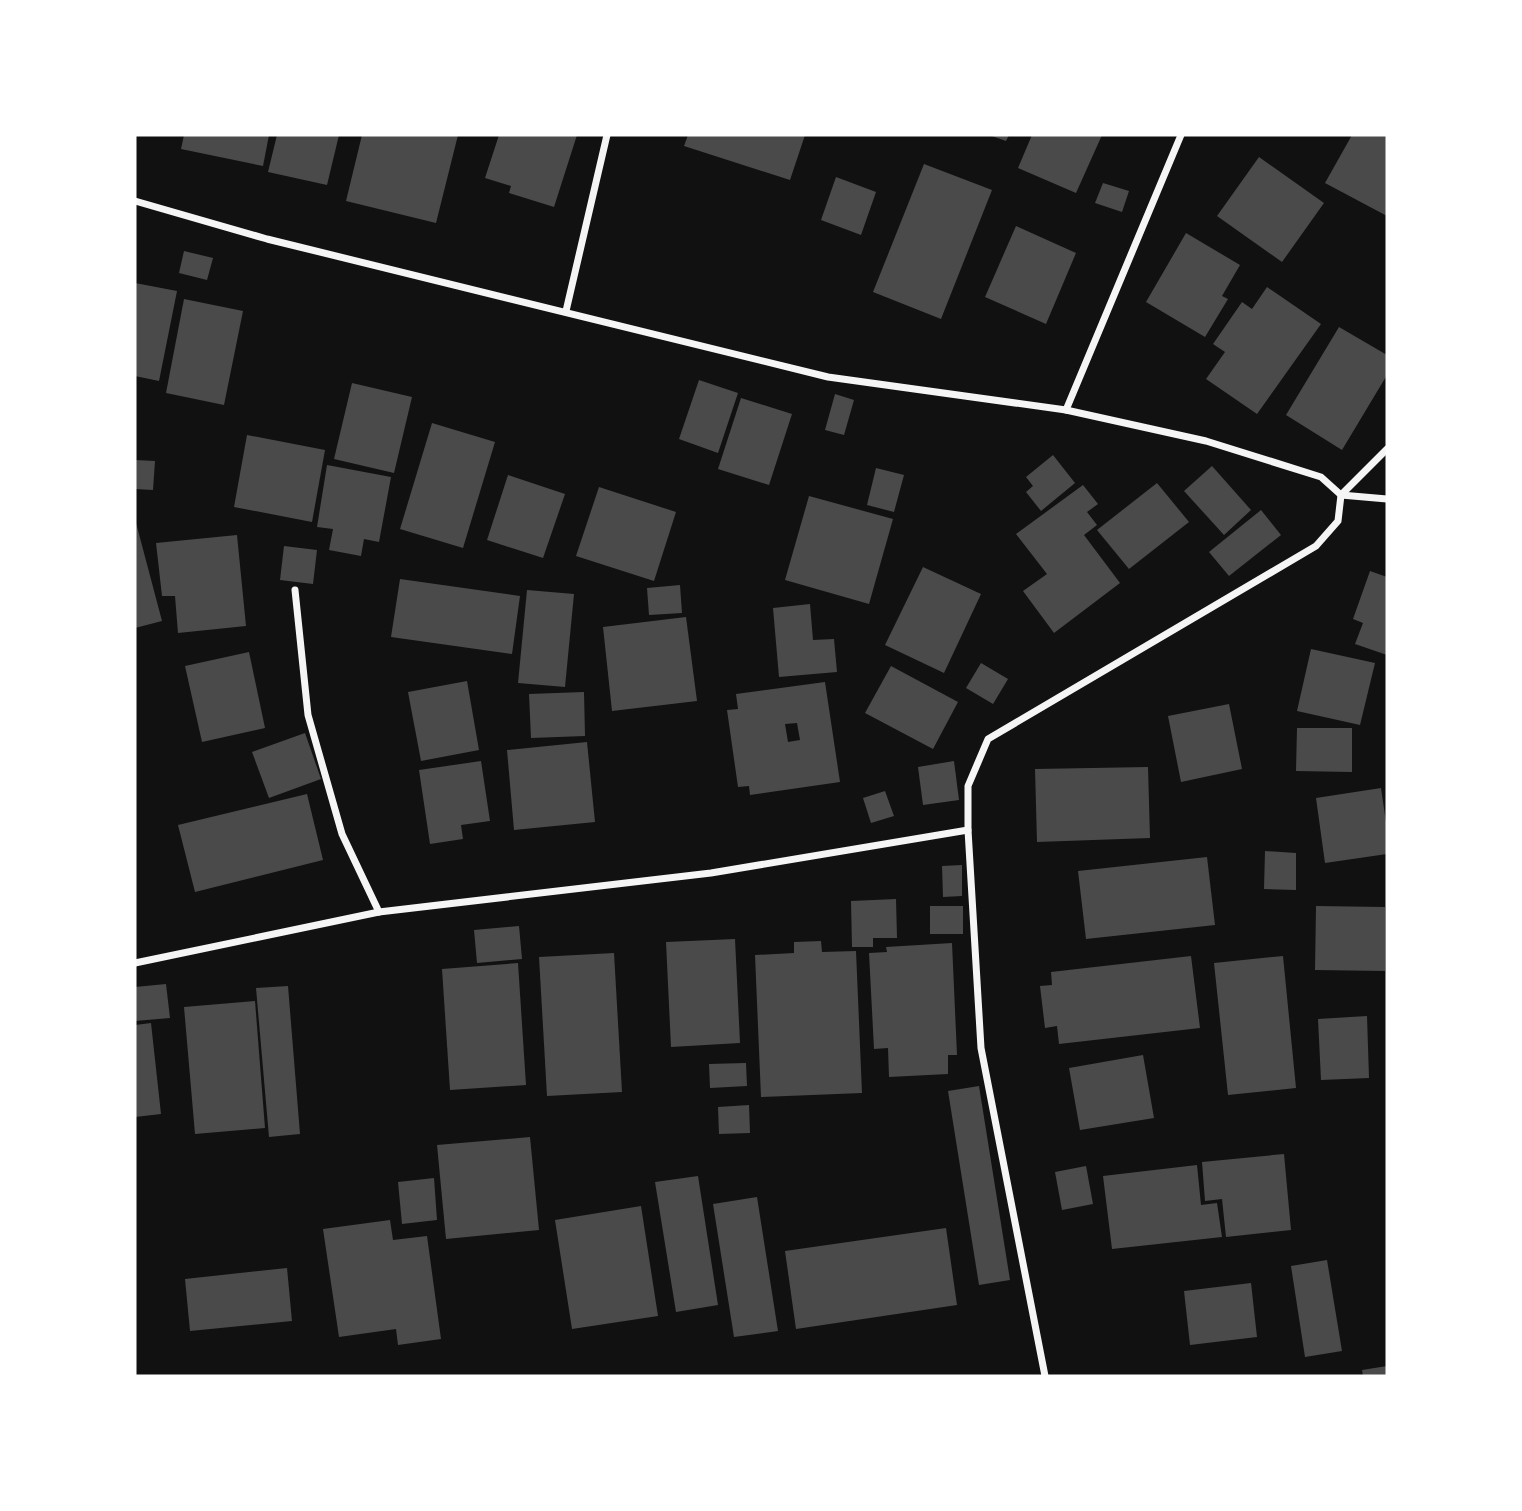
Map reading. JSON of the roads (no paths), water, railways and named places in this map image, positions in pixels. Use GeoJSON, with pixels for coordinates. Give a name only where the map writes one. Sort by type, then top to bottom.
{"type":"FeatureCollection","features":[{"type":"Feature","properties":{"kind":"street"},"geometry":{"type":"LineString","coordinates":[[566,311],[607,135]]}},
{"type":"Feature","properties":{"kind":"street"},"geometry":{"type":"LineString","coordinates":[[1066,410],[1181,135]]}},
{"type":"Feature","properties":{"kind":"street"},"geometry":{"type":"LineString","coordinates":[[135,201],[267,239],[828,377],[1066,410],[1206,441],[1321,477],[1341,495],[1387,499]]}},
{"type":"Feature","properties":{"kind":"street"},"geometry":{"type":"LineString","coordinates":[[1045,1376],[981,1048],[968,830],[968,786],[988,739],[1316,546],[1338,521],[1341,495],[1387,449]]}},
{"type":"Feature","properties":{"kind":"street"},"geometry":{"type":"LineString","coordinates":[[295,590],[308,715],[342,834],[379,912]]}},
{"type":"Feature","properties":{"kind":"street"},"geometry":{"type":"LineString","coordinates":[[135,963],[379,912],[711,873],[968,830]]}}]}
